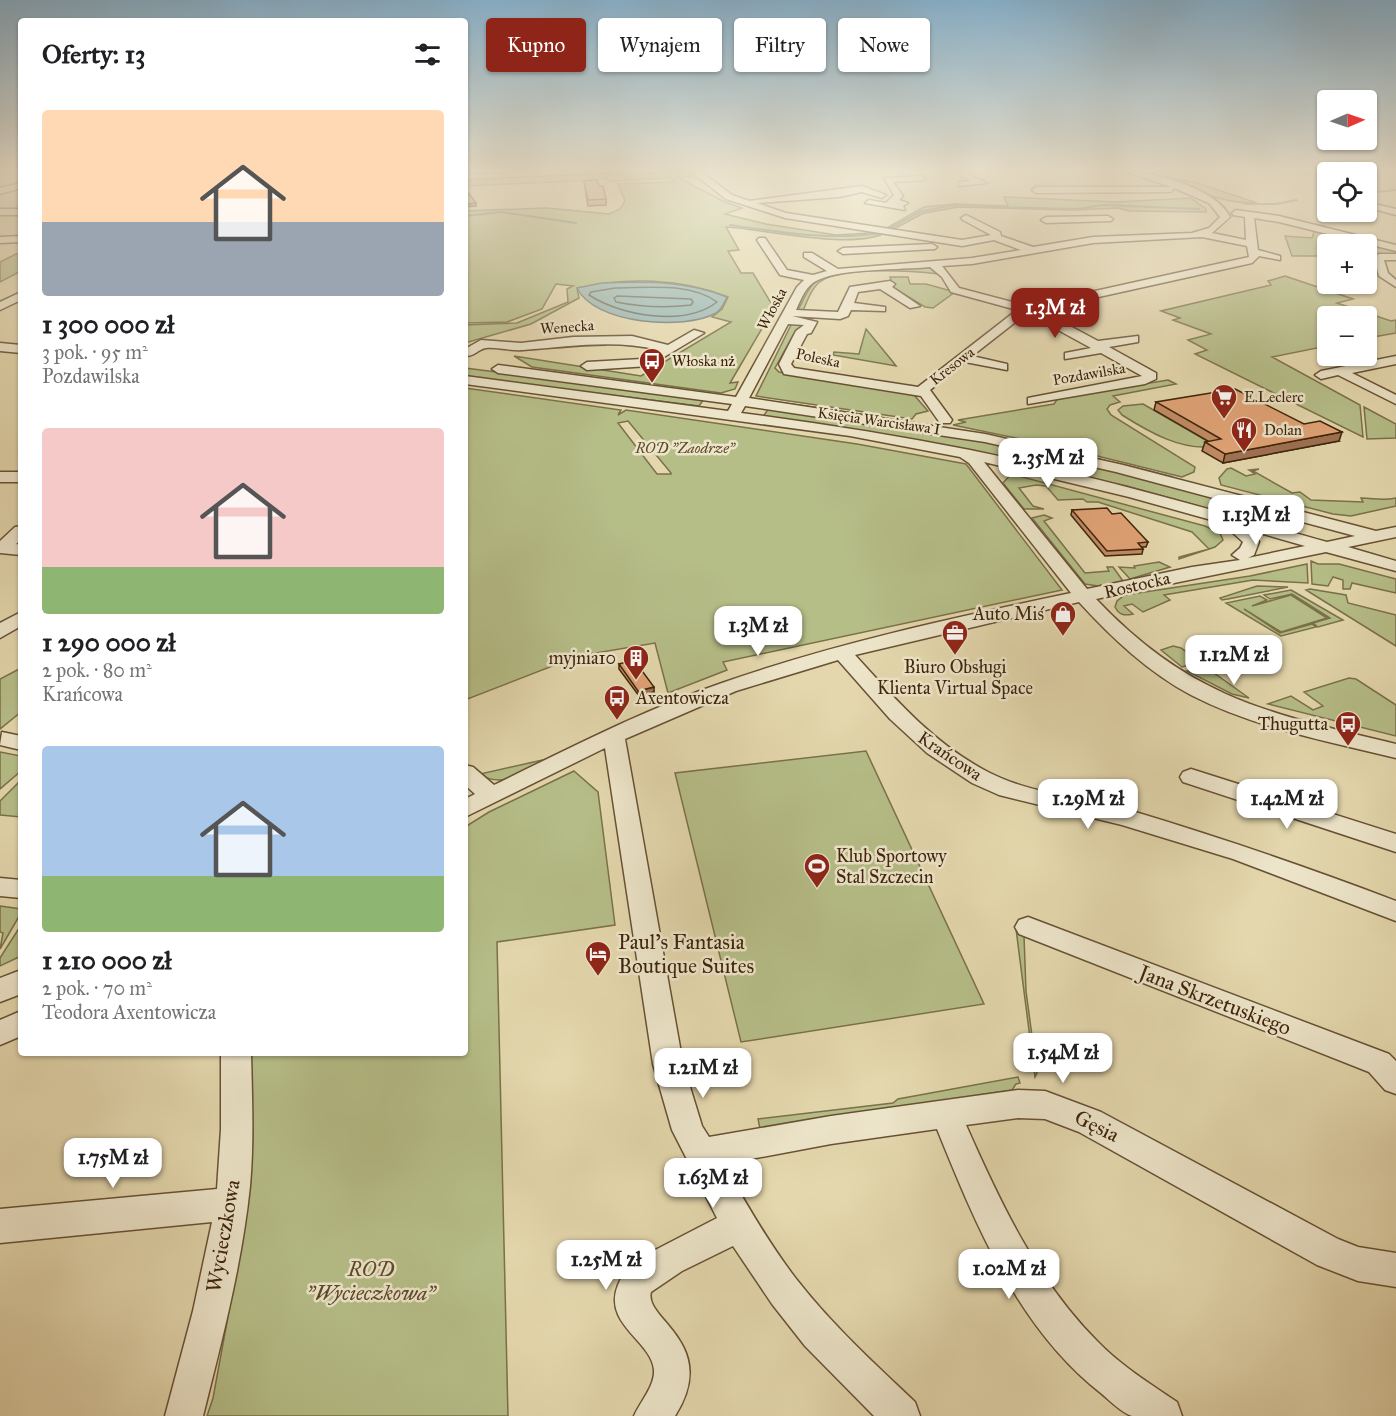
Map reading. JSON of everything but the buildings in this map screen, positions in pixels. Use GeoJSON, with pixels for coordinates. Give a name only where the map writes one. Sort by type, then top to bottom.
{"type":"FeatureCollection","features":[{"type":"Feature","properties":{"kind":"street"},"geometry":{"type":"LineString","coordinates":[[926,237],[962,243]]}},
{"type":"Feature","properties":{"kind":"street"},"geometry":{"type":"LineString","coordinates":[[843,251],[962,243],[995,237]]}},
{"type":"Feature","properties":{"kind":"street"},"geometry":{"type":"LineString","coordinates":[[995,237],[1033,250]]}},
{"type":"Feature","properties":{"kind":"street"},"geometry":{"type":"LineString","coordinates":[[762,240],[784,273],[813,278],[836,272],[972,261],[1116,238],[1186,237]]}},
{"type":"Feature","properties":{"kind":"street"},"geometry":{"type":"LineString","coordinates":[[1212,237],[1276,258]]}},
{"type":"Feature","properties":{"kind":"street"},"geometry":{"type":"LineString","coordinates":[[1251,237],[1253,251]]}},
{"type":"Feature","properties":{"kind":"street"},"geometry":{"type":"LineString","coordinates":[[0,240],[18,243]]}},
{"type":"Feature","properties":{"kind":"street"},"geometry":{"type":"LineString","coordinates":[[0,247],[18,243]]}},
{"type":"Feature","properties":{"kind":"street"},"geometry":{"type":"LineString","coordinates":[[1377,243],[1396,248]]}},
{"type":"Feature","properties":{"kind":"street","name":"Kresowa"},"geometry":{"type":"LineString","coordinates":[[945,420],[922,392],[1020,312],[1253,251]]}},
{"type":"Feature","properties":{"kind":"street"},"geometry":{"type":"LineString","coordinates":[[808,255],[836,272]]}},
{"type":"Feature","properties":{"kind":"street"},"geometry":{"type":"LineString","coordinates":[[1396,257],[1379,257],[1380,271],[1387,280],[1396,285]]}},
{"type":"Feature","properties":{"kind":"street","name":"Pozdawilska"},"geometry":{"type":"LineString","coordinates":[[934,265],[946,275],[955,290],[1028,309],[1101,347],[1148,373],[1151,377],[1034,400]]}},
{"type":"Feature","properties":{"kind":"street","name":"Włoska"},"geometry":{"type":"LineString","coordinates":[[732,416],[804,285],[813,278]]}},
{"type":"Feature","properties":{"kind":"street"},"geometry":{"type":"LineString","coordinates":[[786,316],[838,316],[844,314],[854,289],[886,285],[914,306]]}},
{"type":"Feature","properties":{"kind":"street"},"geometry":{"type":"LineString","coordinates":[[0,308],[18,297]]}},
{"type":"Feature","properties":{"kind":"street"},"geometry":{"type":"LineString","coordinates":[[847,306],[881,309]]}},
{"type":"Feature","properties":{"kind":"street","name":"Poleska"},"geometry":{"type":"LineString","coordinates":[[786,316],[810,322],[807,330],[802,331],[785,364],[789,371],[922,392]]}},
{"type":"Feature","properties":{"kind":"street"},"geometry":{"type":"LineString","coordinates":[[587,366],[641,364],[698,333]]}},
{"type":"Feature","properties":{"kind":"street"},"geometry":{"type":"LineString","coordinates":[[1069,356],[1134,339]]}},
{"type":"Feature","properties":{"kind":"street","name":"Wenecka"},"geometry":{"type":"LineString","coordinates":[[472,361],[481,344],[523,346],[573,341],[632,340],[670,348]]}},
{"type":"Feature","properties":{"kind":"street"},"geometry":{"type":"LineString","coordinates":[[0,347],[18,349]]}},
{"type":"Feature","properties":{"kind":"street"},"geometry":{"type":"LineString","coordinates":[[472,361],[498,367],[506,361],[490,355]]}},
{"type":"Feature","properties":{"kind":"street"},"geometry":{"type":"LineString","coordinates":[[472,361],[490,355],[507,358],[538,374]]}},
{"type":"Feature","properties":{"kind":"street"},"geometry":{"type":"LineString","coordinates":[[962,358],[1003,367]]}},
{"type":"Feature","properties":{"kind":"street"},"geometry":{"type":"LineString","coordinates":[[0,360],[18,361]]}},
{"type":"Feature","properties":{"kind":"street"},"geometry":{"type":"LineString","coordinates":[[1321,375],[1396,360]]}},
{"type":"Feature","properties":{"kind":"street","name":"Księcia Warcisława I"},"geometry":{"type":"LineString","coordinates":[[472,361],[538,374],[898,423],[1015,444],[1109,465],[1396,542]]}},
{"type":"Feature","properties":{"kind":"street"},"geometry":{"type":"LineString","coordinates":[[1339,371],[1394,397]]}},
{"type":"Feature","properties":{"kind":"street","name":"Księcia Warcisława I"},"geometry":{"type":"LineString","coordinates":[[468,380],[861,434],[964,453],[1030,468],[1315,544]]}},
{"type":"Feature","properties":{"kind":"street"},"geometry":{"type":"LineString","coordinates":[[916,415],[966,421]]}},
{"type":"Feature","properties":{"kind":"street"},"geometry":{"type":"LineString","coordinates":[[964,453],[974,460],[994,484],[1083,597],[1156,663],[1196,690],[1264,717],[1396,751]]}},
{"type":"Feature","properties":{"kind":"street"},"geometry":{"type":"LineString","coordinates":[[994,484],[992,475],[999,470],[1030,468]]}},
{"type":"Feature","properties":{"kind":"street"},"geometry":{"type":"LineString","coordinates":[[0,477],[18,477]]}},
{"type":"Feature","properties":{"kind":"street","name":"Księcia Warcisława I"},"geometry":{"type":"LineString","coordinates":[[1286,513],[1307,523],[1315,544]]}},
{"type":"Feature","properties":{"kind":"street","name":"Księcia Warcisława I"},"geometry":{"type":"LineString","coordinates":[[1219,517],[1235,525],[1249,538],[1251,547],[1241,555]]}},
{"type":"Feature","properties":{"kind":"street","name":"Rostocka"},"geometry":{"type":"LineString","coordinates":[[1192,572],[1227,568],[1365,533],[1396,522]]}},
{"type":"Feature","properties":{"kind":"street","name":"Rostocka"},"geometry":{"type":"LineString","coordinates":[[1365,533],[1396,532]]}},
{"type":"Feature","properties":{"kind":"street"},"geometry":{"type":"LineString","coordinates":[[1365,533],[1371,553],[1396,566]]}},
{"type":"Feature","properties":{"kind":"street"},"geometry":{"type":"LineString","coordinates":[[1,548],[18,534]]}},
{"type":"Feature","properties":{"kind":"street"},"geometry":{"type":"LineString","coordinates":[[1315,544],[1396,566]]}},
{"type":"Feature","properties":{"kind":"street","name":"Rostocka"},"geometry":{"type":"LineString","coordinates":[[468,807],[614,737],[729,687],[843,653],[1192,572],[1241,555],[1315,544]]}},
{"type":"Feature","properties":{"kind":"street"},"geometry":{"type":"LineString","coordinates":[[1,548],[18,550]]}},
{"type":"Feature","properties":{"kind":"street"},"geometry":{"type":"LineString","coordinates":[[0,633],[18,620]]}},
{"type":"Feature","properties":{"kind":"street","name":"Krańcowa"},"geometry":{"type":"LineString","coordinates":[[843,653],[913,732],[952,761],[1007,790],[1124,817],[1242,853],[1396,911]]}},
{"type":"Feature","properties":{"kind":"street"},"geometry":{"type":"LineString","coordinates":[[614,737],[668,1064],[681,1110],[699,1154],[739,1225],[784,1292],[807,1320],[901,1416]]}},
{"type":"Feature","properties":{"kind":"street"},"geometry":{"type":"LineString","coordinates":[[468,776],[491,796]]}},
{"type":"Feature","properties":{"kind":"street"},"geometry":{"type":"LineString","coordinates":[[1191,777],[1396,843]]}},
{"type":"Feature","properties":{"kind":"street"},"geometry":{"type":"LineString","coordinates":[[0,887],[18,890]]}},
{"type":"Feature","properties":{"kind":"street","name":"Jana Skrzetuskiego"},"geometry":{"type":"LineString","coordinates":[[1028,927],[1378,1063],[1396,1081]]}},
{"type":"Feature","properties":{"kind":"street"},"geometry":{"type":"LineString","coordinates":[[0,991],[18,982]]}},
{"type":"Feature","properties":{"kind":"street"},"geometry":{"type":"LineString","coordinates":[[0,1033],[18,1024]]}},
{"type":"Feature","properties":{"kind":"street","name":"Wycieczkowa"},"geometry":{"type":"LineString","coordinates":[[184,1416],[218,1275],[231,1204],[235,1157],[236,1056]]}},
{"type":"Feature","properties":{"kind":"street","name":"Gęsia"},"geometry":{"type":"LineString","coordinates":[[699,1154],[831,1130],[1018,1104],[1061,1109],[1152,1154],[1329,1253],[1358,1264],[1396,1270]]}},
{"type":"Feature","properties":{"kind":"street"},"geometry":{"type":"LineString","coordinates":[[946,1113],[982,1193],[1017,1262],[1046,1308],[1083,1354],[1163,1416]]}},
{"type":"Feature","properties":{"kind":"street"},"geometry":{"type":"LineString","coordinates":[[0,1226],[231,1204]]}},
{"type":"Feature","properties":{"kind":"street"},"geometry":{"type":"LineString","coordinates":[[653,1416],[672,1386],[673,1365],[670,1355],[634,1308],[634,1287],[646,1273],[739,1225]]}},
{"type":"Feature","properties":{"kind":"green space"},"geometry":{"type":"Polygon","coordinates":[[[468,237],[732,237],[739,250],[728,251],[741,273],[753,273],[774,308],[730,383],[738,382],[735,389],[721,393],[532,367],[514,356],[641,376],[731,322],[712,317],[722,309],[728,297],[710,291],[653,281],[615,282],[577,288],[579,298],[531,324],[468,342],[468,325],[517,323],[568,302],[567,289],[573,286],[556,284],[542,309],[507,322],[468,323],[468,237]]]}},
{"type":"Feature","properties":{"kind":"green space"},"geometry":{"type":"Polygon","coordinates":[[[810,237],[871,237],[853,240],[810,237]]]}},
{"type":"Feature","properties":{"kind":"green space"},"geometry":{"type":"Polygon","coordinates":[[[1285,237],[1317,237],[1317,256],[1292,256],[1285,237]]]}},
{"type":"Feature","properties":{"kind":"green space"},"geometry":{"type":"Polygon","coordinates":[[[1377,244],[1396,249],[1396,255],[1377,256],[1377,244]]]}},
{"type":"Feature","properties":{"kind":"green space"},"geometry":{"type":"Polygon","coordinates":[[[18,254],[18,273],[0,282],[0,262],[18,254]]]}},
{"type":"Feature","properties":{"kind":"green space"},"geometry":{"type":"Polygon","coordinates":[[[933,268],[939,274],[862,271],[832,276],[815,287],[802,313],[797,312],[811,286],[823,278],[851,271],[933,268]]]}},
{"type":"Feature","properties":{"kind":"green space"},"geometry":{"type":"Polygon","coordinates":[[[1285,276],[1317,287],[1317,294],[1338,294],[1353,299],[1337,303],[1346,306],[1317,306],[1317,348],[1272,357],[1360,405],[1363,437],[1195,354],[1207,350],[1188,340],[1211,334],[1173,320],[1180,318],[1161,311],[1271,285],[1268,281],[1285,276]]]}},
{"type":"Feature","properties":{"kind":"green space"},"geometry":{"type":"Polygon","coordinates":[[[890,277],[908,277],[910,284],[926,284],[955,292],[933,308],[925,307],[894,288],[890,277]]]}},
{"type":"Feature","properties":{"kind":"green space"},"geometry":{"type":"Polygon","coordinates":[[[1377,316],[1391,321],[1396,320],[1396,333],[1377,336],[1377,316]]]}},
{"type":"Feature","properties":{"kind":"green space"},"geometry":{"type":"Polygon","coordinates":[[[792,323],[802,326],[796,330],[775,368],[779,372],[914,395],[928,411],[916,414],[912,419],[756,396],[792,323]]]}},
{"type":"Feature","properties":{"kind":"green space"},"geometry":{"type":"Polygon","coordinates":[[[866,329],[896,366],[833,355],[834,352],[859,354],[866,329]]]}},
{"type":"Feature","properties":{"kind":"green space"},"geometry":{"type":"Polygon","coordinates":[[[468,368],[704,399],[699,406],[468,377],[468,368]]]}},
{"type":"Feature","properties":{"kind":"green space"},"geometry":{"type":"Polygon","coordinates":[[[1168,380],[1176,384],[1113,396],[1120,402],[1110,405],[1107,409],[1111,415],[1195,467],[1194,472],[1182,477],[1069,449],[953,425],[966,422],[958,420],[1054,404],[1058,398],[1168,380]]]}},
{"type":"Feature","properties":{"kind":"green space","name":"ROD \"Zaodrze\""},"geometry":{"type":"Polygon","coordinates":[[[468,388],[621,410],[618,415],[626,410],[857,444],[966,464],[1062,590],[723,662],[727,670],[668,693],[655,643],[578,656],[468,699],[468,388]],[[628,421],[618,423],[657,474],[671,474],[628,421]]]}},
{"type":"Feature","properties":{"kind":"green space"},"geometry":{"type":"Polygon","coordinates":[[[773,403],[877,417],[955,430],[773,403]]]}},
{"type":"Feature","properties":{"kind":"green space"},"geometry":{"type":"Polygon","coordinates":[[[1143,404],[1216,446],[1191,446],[1167,439],[1132,421],[1118,410],[1123,406],[1143,404]]]}},
{"type":"Feature","properties":{"kind":"green space"},"geometry":{"type":"Polygon","coordinates":[[[1364,407],[1396,424],[1396,438],[1367,439],[1364,407]]]}},
{"type":"Feature","properties":{"kind":"green space"},"geometry":{"type":"Polygon","coordinates":[[[769,408],[997,444],[1108,469],[1292,518],[1271,526],[1127,486],[1068,473],[762,418],[769,408]]]}},
{"type":"Feature","properties":{"kind":"green space"},"geometry":{"type":"Polygon","coordinates":[[[961,431],[976,434],[1075,453],[1173,477],[961,431]]]}},
{"type":"Feature","properties":{"kind":"green space"},"geometry":{"type":"Polygon","coordinates":[[[1231,468],[1246,476],[1255,474],[1249,470],[1259,469],[1253,471],[1292,493],[1300,492],[1311,500],[1363,502],[1361,498],[1396,498],[1396,506],[1351,516],[1333,514],[1221,485],[1219,478],[1231,468]]]}},
{"type":"Feature","properties":{"kind":"green space"},"geometry":{"type":"Polygon","coordinates":[[[1011,474],[1205,526],[1220,533],[1223,540],[1209,549],[1192,532],[1098,502],[1087,502],[1083,499],[1058,500],[1046,486],[1019,488],[1033,506],[1044,509],[1024,509],[1003,483],[1011,474]]]}},
{"type":"Feature","properties":{"kind":"green space"},"geometry":{"type":"Polygon","coordinates":[[[1044,515],[1052,518],[1044,521],[1085,573],[1109,571],[1107,567],[1113,567],[1123,581],[1098,586],[1085,584],[1032,518],[1044,515]]]}},
{"type":"Feature","properties":{"kind":"green space"},"geometry":{"type":"Polygon","coordinates":[[[1209,549],[1179,559],[1179,557],[1209,549]]]}},
{"type":"Feature","properties":{"kind":"green space"},"geometry":{"type":"Polygon","coordinates":[[[1311,561],[1318,564],[1339,564],[1396,579],[1396,593],[1352,583],[1350,589],[1343,589],[1343,580],[1333,577],[1328,586],[1312,584],[1311,561]]]}},
{"type":"Feature","properties":{"kind":"green space"},"geometry":{"type":"Polygon","coordinates":[[[1159,562],[1170,567],[1130,579],[1119,567],[1135,568],[1134,566],[1159,562]]]}},
{"type":"Feature","properties":{"kind":"green space"},"geometry":{"type":"Polygon","coordinates":[[[1307,564],[1308,583],[1253,580],[1164,595],[1170,600],[1143,612],[1132,604],[1124,606],[1133,614],[1122,614],[1115,607],[1117,601],[1125,595],[1250,576],[1307,564]]]}},
{"type":"Feature","properties":{"kind":"green space"},"geometry":{"type":"Polygon","coordinates":[[[1257,586],[1288,587],[1222,600],[1220,598],[1257,586]]]}},
{"type":"Feature","properties":{"kind":"green space"},"geometry":{"type":"Polygon","coordinates":[[[1291,590],[1343,620],[1318,627],[1313,623],[1330,618],[1292,594],[1270,599],[1264,595],[1291,590]]]}},
{"type":"Feature","properties":{"kind":"green space"},"geometry":{"type":"Polygon","coordinates":[[[1306,590],[1346,595],[1348,603],[1396,615],[1396,646],[1306,590]]]}},
{"type":"Feature","properties":{"kind":"green space"},"geometry":{"type":"Polygon","coordinates":[[[1291,595],[1327,618],[1281,632],[1244,609],[1280,633],[1312,624],[1316,627],[1281,636],[1226,603],[1260,596],[1267,600],[1252,606],[1291,595]]]}},
{"type":"Feature","properties":{"kind":"green space"},"geometry":{"type":"Polygon","coordinates":[[[1173,646],[1181,648],[1200,662],[1182,667],[1161,650],[1173,646]]]}},
{"type":"Feature","properties":{"kind":"green space"},"geometry":{"type":"Polygon","coordinates":[[[1200,667],[1207,668],[1249,698],[1232,694],[1187,671],[1200,667]]]}},
{"type":"Feature","properties":{"kind":"green space"},"geometry":{"type":"Polygon","coordinates":[[[18,670],[18,714],[0,729],[0,679],[18,670]]]}},
{"type":"Feature","properties":{"kind":"green space"},"geometry":{"type":"Polygon","coordinates":[[[1349,678],[1356,679],[1396,705],[1396,736],[1268,704],[1291,696],[1313,710],[1323,706],[1304,692],[1349,678]]]}},
{"type":"Feature","properties":{"kind":"green space","name":"Klub Sportowy Stal Szczecin"},"geometry":{"type":"Polygon","coordinates":[[[866,751],[984,1004],[741,1042],[675,773],[866,751]]]}},
{"type":"Feature","properties":{"kind":"green space"},"geometry":{"type":"Polygon","coordinates":[[[0,752],[18,755],[18,774],[0,789],[0,752]]]}},
{"type":"Feature","properties":{"kind":"green space"},"geometry":{"type":"Polygon","coordinates":[[[556,757],[529,772],[509,779],[489,779],[480,774],[556,757]]]}},
{"type":"Feature","properties":{"kind":"green space","name":"ROD \"Wycieczkowa\""},"geometry":{"type":"Polygon","coordinates":[[[574,771],[598,792],[615,925],[497,942],[508,1416],[207,1416],[213,1398],[243,1235],[253,1139],[249,1056],[468,1056],[468,825],[489,812],[574,771]]]}},
{"type":"Feature","properties":{"kind":"green space"},"geometry":{"type":"Polygon","coordinates":[[[18,783],[18,817],[0,815],[0,801],[18,783]]]}},
{"type":"Feature","properties":{"kind":"green space"},"geometry":{"type":"Polygon","coordinates":[[[0,906],[18,909],[18,918],[0,949],[3,933],[0,932],[0,906]]]}},
{"type":"Feature","properties":{"kind":"green space"},"geometry":{"type":"Polygon","coordinates":[[[1016,929],[1021,930],[1024,936],[1026,991],[1037,1073],[1035,1077],[1016,929]]]}},
{"type":"Feature","properties":{"kind":"green space"},"geometry":{"type":"Polygon","coordinates":[[[18,930],[18,957],[0,966],[0,958],[18,930]]]}},
{"type":"Feature","properties":{"kind":"green space"},"geometry":{"type":"Polygon","coordinates":[[[1018,1077],[1020,1083],[1016,1084],[1012,1090],[760,1129],[758,1119],[893,1103],[898,1099],[1018,1077]]]}},
{"type":"Feature","properties":{"kind":"water"},"geometry":{"type":"Polygon","coordinates":[[[602,283],[666,283],[697,288],[727,297],[723,306],[716,313],[702,319],[683,322],[641,321],[601,310],[587,300],[577,288],[602,283]]]}},
{"type":"Feature","properties":{"kind":"place","name":"Włoska nż"},"geometry":{"type":"Point","coordinates":[652,384]}},
{"type":"Feature","properties":{"kind":"place","name":"E.Leclerc"},"geometry":{"type":"Point","coordinates":[1224,420]}},
{"type":"Feature","properties":{"kind":"place","name":"Dolan"},"geometry":{"type":"Point","coordinates":[1244,453]}},
{"type":"Feature","properties":{"kind":"place","name":"Auto Miś"},"geometry":{"type":"Point","coordinates":[1063,637]}},
{"type":"Feature","properties":{"kind":"place","name":"Biuro Obsługi Klienta Virtual Space"},"geometry":{"type":"Point","coordinates":[955,656]}},
{"type":"Feature","properties":{"kind":"place","name":"myjnia10"},"geometry":{"type":"Point","coordinates":[636,681]}},
{"type":"Feature","properties":{"kind":"place","name":"Axentowicza"},"geometry":{"type":"Point","coordinates":[617,721]}},
{"type":"Feature","properties":{"kind":"place","name":"Thugutta"},"geometry":{"type":"Point","coordinates":[1348,747]}},
{"type":"Feature","properties":{"kind":"place","name":"Klub Sportowy Stal Szczecin"},"geometry":{"type":"Point","coordinates":[817,889]}},
{"type":"Feature","properties":{"kind":"place","name":"Paul's Fantasia Boutique Suites"},"geometry":{"type":"Point","coordinates":[598,977]}}]}
